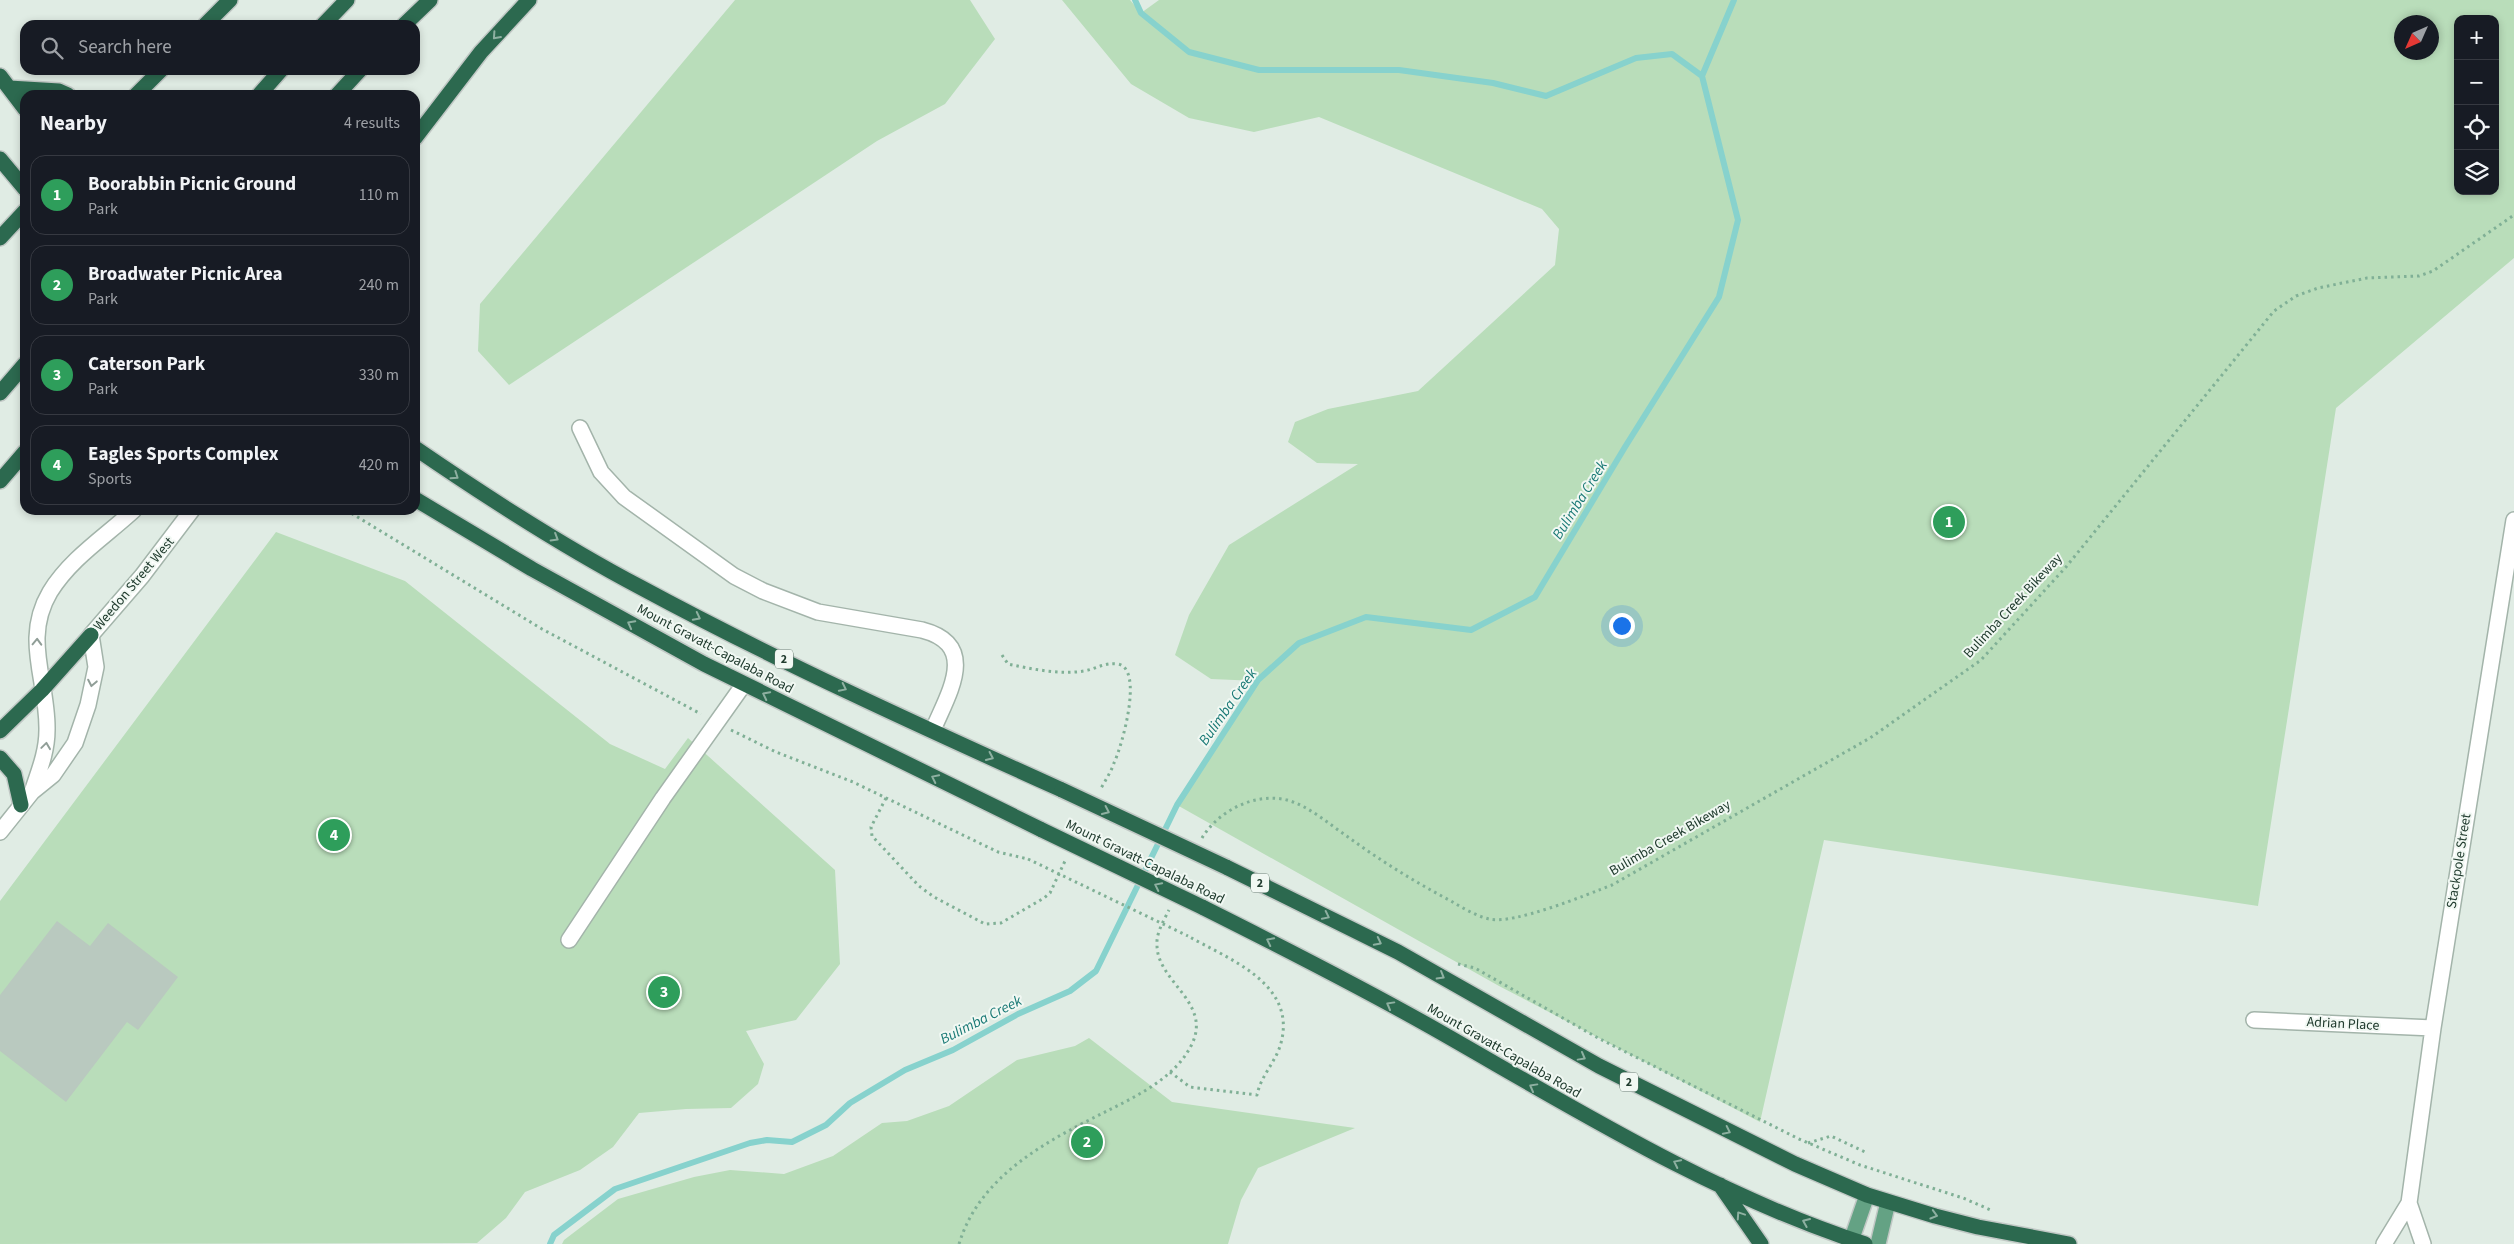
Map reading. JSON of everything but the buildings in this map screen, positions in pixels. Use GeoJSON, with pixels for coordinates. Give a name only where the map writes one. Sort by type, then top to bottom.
{"type":"FeatureCollection","features":[{"type":"Feature","properties":{"kind":"highway"},"geometry":{"type":"LineString","coordinates":[[210,20],[230,0]]}},
{"type":"Feature","properties":{"kind":"highway"},"geometry":{"type":"LineString","coordinates":[[328,20],[346,0]]}},
{"type":"Feature","properties":{"kind":"highway"},"geometry":{"type":"LineString","coordinates":[[409,20],[430,0]]}},
{"type":"Feature","properties":{"kind":"highway"},"geometry":{"type":"LineString","coordinates":[[420,131],[481,52],[529,0]]}},
{"type":"Feature","properties":{"kind":"highway"},"geometry":{"type":"LineString","coordinates":[[141,90],[156,75]]}},
{"type":"Feature","properties":{"kind":"highway"},"geometry":{"type":"LineString","coordinates":[[263,90],[277,75]]}},
{"type":"Feature","properties":{"kind":"highway"},"geometry":{"type":"LineString","coordinates":[[342,90],[355,75]]}},
{"type":"Feature","properties":{"kind":"highway"},"geometry":{"type":"LineString","coordinates":[[4,82],[59,90]]}},
{"type":"Feature","properties":{"kind":"highway"},"geometry":{"type":"LineString","coordinates":[[4,82],[20,103]]}},
{"type":"Feature","properties":{"kind":"highway"},"geometry":{"type":"LineString","coordinates":[[0,159],[20,183]]}},
{"type":"Feature","properties":{"kind":"highway"},"geometry":{"type":"LineString","coordinates":[[0,238],[20,216]]}},
{"type":"Feature","properties":{"kind":"highway"},"geometry":{"type":"LineString","coordinates":[[0,393],[20,370]]}},
{"type":"Feature","properties":{"kind":"highway","name":"Mount Gravatt-Capalaba Road"},"geometry":{"type":"LineString","coordinates":[[420,451],[513,513],[639,587],[933,730],[1226,867],[1398,952],[1573,1052],[1691,1114],[1795,1164],[1888,1202],[1978,1227],[2069,1244]]}},
{"type":"Feature","properties":{"kind":"highway"},"geometry":{"type":"LineString","coordinates":[[0,481],[20,458]]}},
{"type":"Feature","properties":{"kind":"highway","name":"Mount Gravatt-Capalaba Road"},"geometry":{"type":"LineString","coordinates":[[420,502],[532,569],[744,684],[1202,907],[1362,989],[1608,1129],[1720,1185],[1855,1243]]}},
{"type":"Feature","properties":{"kind":"highway"},"geometry":{"type":"LineString","coordinates":[[0,731],[42,690],[91,635]]}},
{"type":"Feature","properties":{"kind":"highway"},"geometry":{"type":"LineString","coordinates":[[0,758],[14,774],[22,805]]}},
{"type":"Feature","properties":{"kind":"highway"},"geometry":{"type":"LineString","coordinates":[[1720,1185],[1760,1244]]}},
{"type":"Feature","properties":{"kind":"main road"},"geometry":{"type":"LineString","coordinates":[[1855,1243],[1867,1195]]}},
{"type":"Feature","properties":{"kind":"main road"},"geometry":{"type":"LineString","coordinates":[[1878,1244],[1888,1202]]}},
{"type":"Feature","properties":{"kind":"street"},"geometry":{"type":"LineString","coordinates":[[580,428],[601,472],[624,497],[734,576],[763,591],[818,612],[922,630],[933,633],[943,639],[949,645],[955,658],[956,676],[933,730]]}},
{"type":"Feature","properties":{"kind":"street","name":"Weedon Street West"},"geometry":{"type":"LineString","coordinates":[[32,792],[46,749],[47,728],[38,665],[37,629],[49,593],[71,566],[128,515]]}},
{"type":"Feature","properties":{"kind":"street","name":"Weedon Street West"},"geometry":{"type":"LineString","coordinates":[[0,832],[32,792],[53,775],[66,758],[83,724],[96,667],[91,635],[142,576],[188,515]]}},
{"type":"Feature","properties":{"kind":"street","name":"Stackpole Street"},"geometry":{"type":"LineString","coordinates":[[2384,1244],[2409,1203],[2433,1028],[2514,520]]}},
{"type":"Feature","properties":{"kind":"street"},"geometry":{"type":"LineString","coordinates":[[569,940],[744,684]]}},
{"type":"Feature","properties":{"kind":"street","name":"Adrian Place"},"geometry":{"type":"LineString","coordinates":[[2254,1020],[2433,1028]]}},
{"type":"Feature","properties":{"kind":"street","name":"Stackpole Street"},"geometry":{"type":"LineString","coordinates":[[2409,1203],[2423,1244]]}},
{"type":"Feature","properties":{"kind":"path","name":"Bulimba Creek Bikeway"},"geometry":{"type":"LineString","coordinates":[[1201,839],[1215,821],[1242,805],[1271,798],[1286,800],[1312,812],[1376,858],[1441,896],[1489,919],[1507,920],[1578,898],[1612,885],[1870,738],[1981,660],[2066,567],[2274,311],[2296,296],[2318,288],[2367,278],[2419,276],[2433,271],[2514,215]]}},
{"type":"Feature","properties":{"kind":"path"},"geometry":{"type":"LineString","coordinates":[[354,515],[542,629],[717,722],[776,752],[886,798],[998,852],[1028,860],[1188,936],[1251,972],[1268,986],[1278,1001],[1283,1025],[1281,1042],[1261,1080],[1257,1095],[1190,1087],[1170,1072]]}},
{"type":"Feature","properties":{"kind":"path"},"geometry":{"type":"LineString","coordinates":[[1002,655],[1008,664],[1035,670],[1085,671],[1102,665],[1112,664],[1120,664],[1126,668],[1130,675],[1131,689],[1121,745],[1114,765],[1100,791]]}},
{"type":"Feature","properties":{"kind":"path"},"geometry":{"type":"LineString","coordinates":[[886,798],[871,827],[872,836],[919,886],[934,897],[985,924],[1001,923],[1044,898],[1050,893],[1066,859]]}},
{"type":"Feature","properties":{"kind":"path"},"geometry":{"type":"LineString","coordinates":[[959,1244],[965,1225],[982,1198],[1009,1170],[1048,1141],[1158,1083],[1170,1072],[1192,1044],[1196,1032],[1196,1022],[1192,1006],[1168,973],[1157,949],[1158,936],[1172,904]]}},
{"type":"Feature","properties":{"kind":"path"},"geometry":{"type":"LineString","coordinates":[[1456,964],[1475,968],[1598,1038],[1808,1143],[1860,1165],[1963,1198],[1994,1211]]}},
{"type":"Feature","properties":{"kind":"path"},"geometry":{"type":"LineString","coordinates":[[1808,1143],[1831,1136],[1865,1152]]}},
{"type":"Feature","properties":{"kind":"green space"},"geometry":{"type":"Polygon","coordinates":[[[735,0],[970,0],[995,39],[945,104],[877,141],[509,385],[478,351],[480,304],[735,0]]]}},
{"type":"Feature","properties":{"kind":"green space"},"geometry":{"type":"Polygon","coordinates":[[[1062,0],[1130,0],[1141,13],[1159,0],[2514,0],[2514,258],[2336,408],[2258,906],[1824,840],[1760,1122],[1499,986],[1177,805],[1258,681],[1211,679],[1175,655],[1189,615],[1229,545],[1358,464],[1317,463],[1288,442],[1295,422],[1328,409],[1418,391],[1555,265],[1559,229],[1542,209],[1319,117],[1254,132],[1189,118],[1131,84],[1062,0]]]}},
{"type":"Feature","properties":{"kind":"green space"},"geometry":{"type":"Polygon","coordinates":[[[276,532],[405,581],[610,744],[665,769],[688,738],[835,870],[840,964],[796,1020],[746,1031],[764,1064],[758,1084],[731,1108],[639,1113],[613,1147],[580,1170],[525,1192],[506,1218],[477,1243],[0,1244],[0,901],[276,532]]]}},
{"type":"Feature","properties":{"kind":"green space"},"geometry":{"type":"Polygon","coordinates":[[[1089,1038],[1172,1102],[1355,1128],[1258,1168],[1241,1200],[1228,1244],[562,1244],[564,1240],[618,1199],[694,1177],[730,1170],[784,1174],[833,1156],[882,1123],[907,1121],[949,1106],[1017,1060],[1075,1046],[1089,1038]]]}},
{"type":"Feature","properties":{"kind":"waterway"},"geometry":{"type":"LineString","coordinates":[[1135,0],[1141,13],[1189,52],[1259,70],[1399,70],[1493,83],[1546,96],[1636,58],[1672,54],[1702,76]]}},
{"type":"Feature","properties":{"kind":"waterway","name":"Bulimba Creek"},"geometry":{"type":"LineString","coordinates":[[550,1244],[554,1235],[615,1189],[750,1143],[767,1140],[792,1142],[826,1125],[850,1103],[905,1070],[953,1050],[1018,1014],[1070,991],[1096,971],[1177,805],[1258,680],[1299,643],[1366,617],[1471,630],[1535,597],[1625,447],[1719,297],[1738,220],[1702,76],[1734,0]]}},
{"type":"Feature","properties":{"kind":"place","name":"Boorabbin Picnic Ground"},"geometry":{"type":"Point","coordinates":[1949,522]}},
{"type":"Feature","properties":{"kind":"place","name":"Eagles Sports Complex"},"geometry":{"type":"Point","coordinates":[334,835]}},
{"type":"Feature","properties":{"kind":"place","name":"Caterson Park"},"geometry":{"type":"Point","coordinates":[664,992]}},
{"type":"Feature","properties":{"kind":"place","name":"Broadwater Picnic Area"},"geometry":{"type":"Point","coordinates":[1087,1142]}}]}
